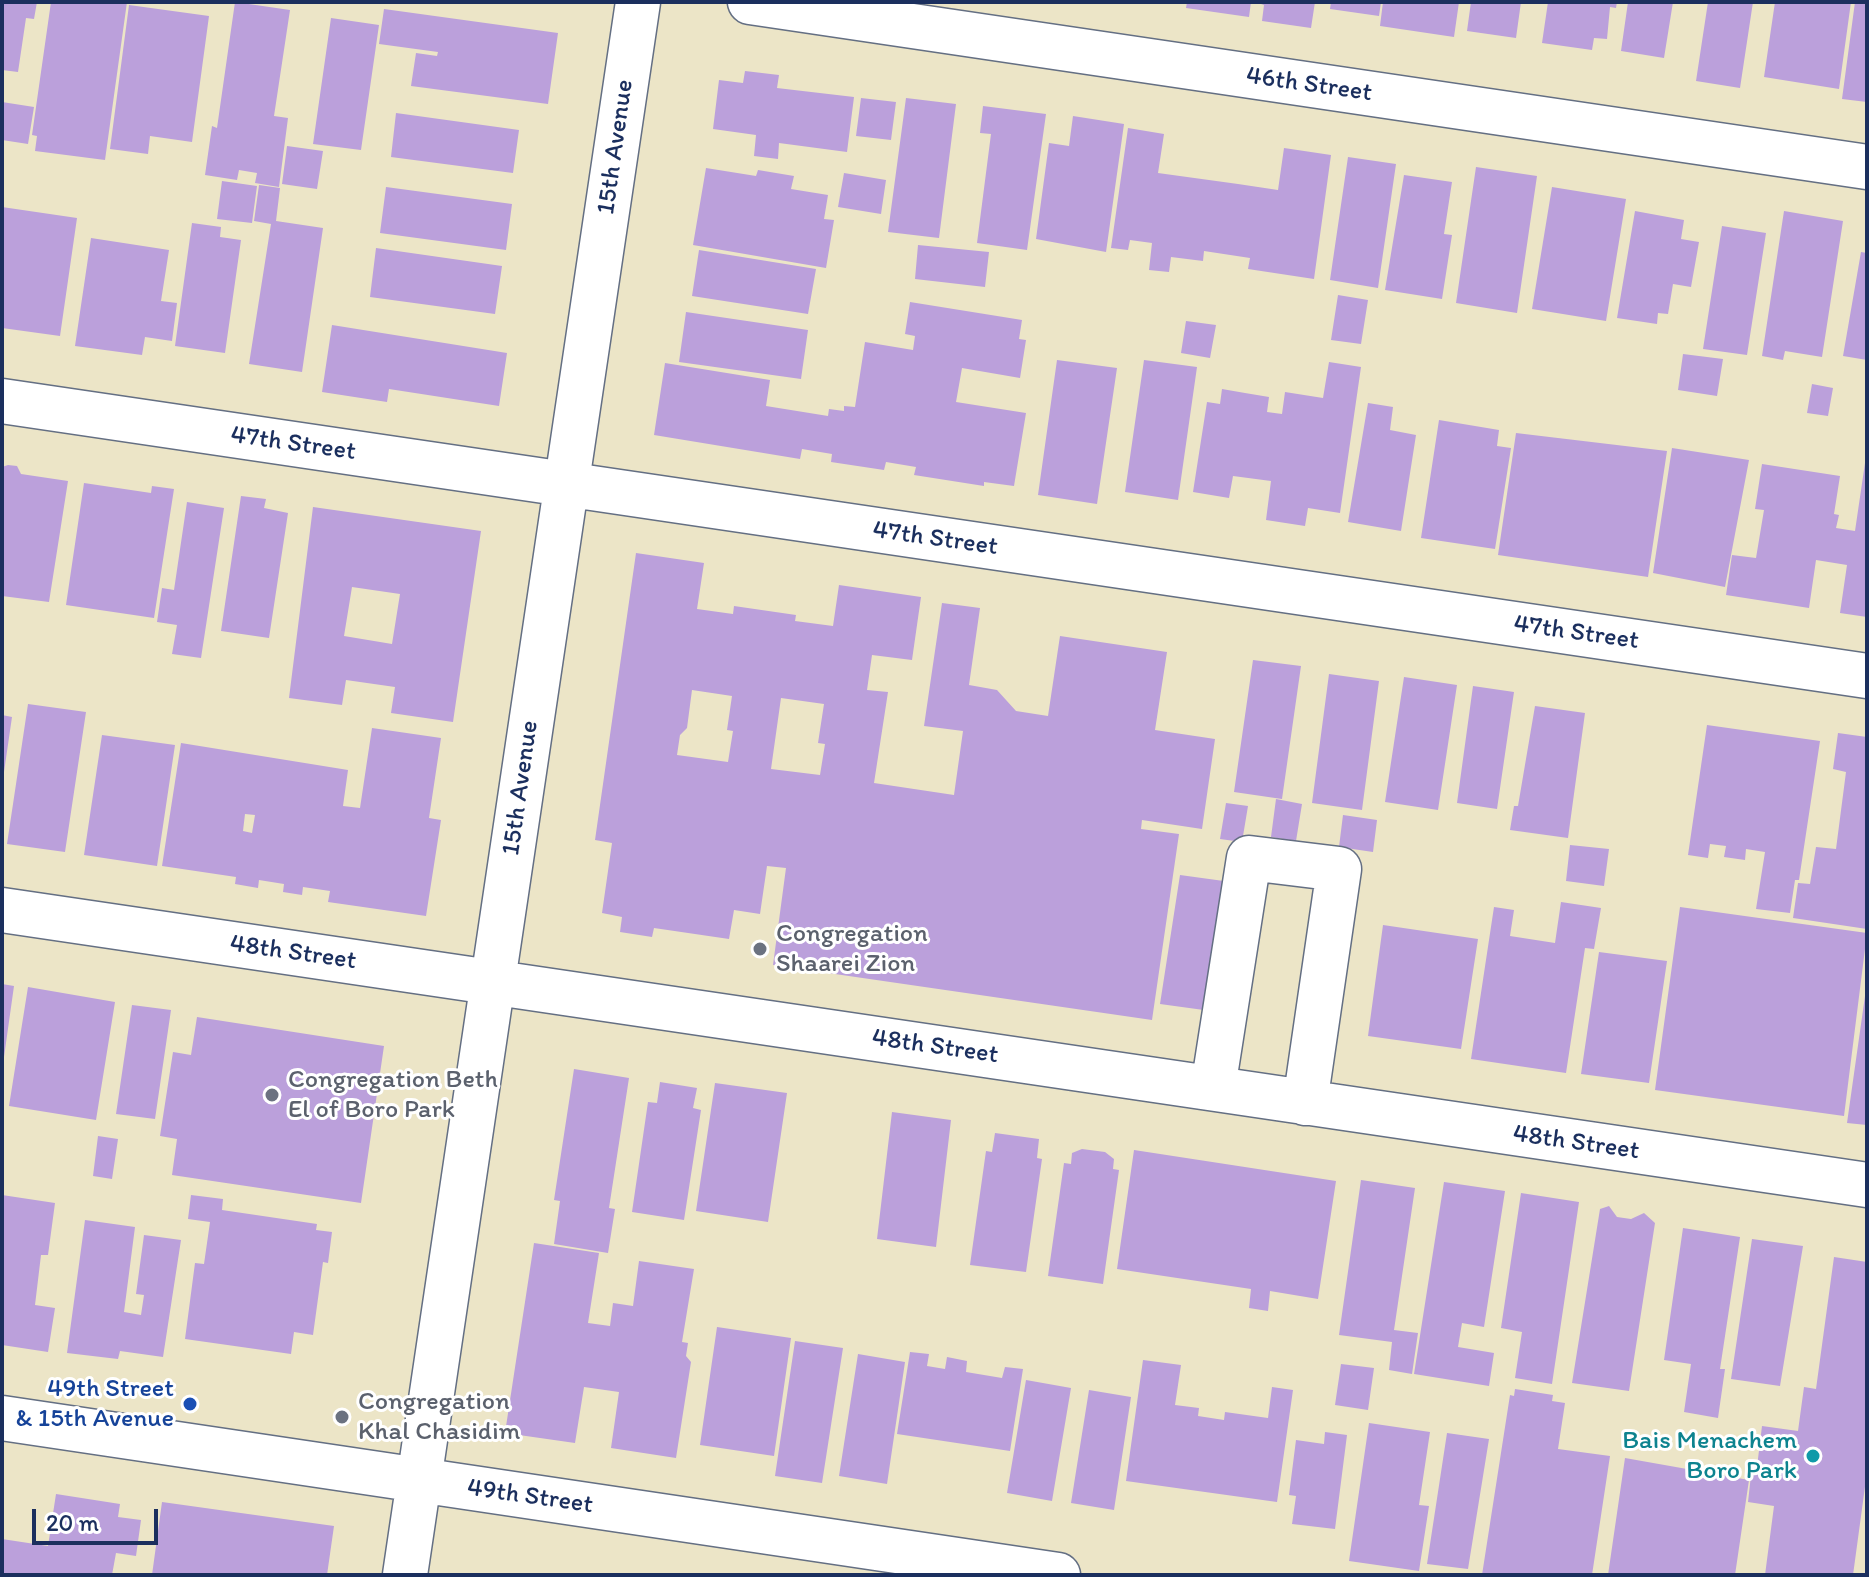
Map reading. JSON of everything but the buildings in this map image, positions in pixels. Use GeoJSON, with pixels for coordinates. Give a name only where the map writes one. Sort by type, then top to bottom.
{"type":"FeatureCollection","features":[{"type":"Feature","properties":{"kind":"street","name":"15th Avenue"},"geometry":{"type":"LineString","coordinates":[[405,1575],[638,2]]}},
{"type":"Feature","properties":{"kind":"street","name":"46th Street"},"geometry":{"type":"LineString","coordinates":[[750,2],[1867,167]]}},
{"type":"Feature","properties":{"kind":"street","name":"47th Street"},"geometry":{"type":"LineString","coordinates":[[2,401],[1867,676]]}},
{"type":"Feature","properties":{"kind":"street"},"geometry":{"type":"LineString","coordinates":[[1213,1088],[1249,858],[1339,869],[1305,1103]]}},
{"type":"Feature","properties":{"kind":"street","name":"48th Street"},"geometry":{"type":"LineString","coordinates":[[2,910],[1867,1185]]}},
{"type":"Feature","properties":{"kind":"street","name":"49th Street"},"geometry":{"type":"LineString","coordinates":[[2,1418],[1058,1575]]}},
{"type":"Feature","properties":{"kind":"place","name":"Congregation Shaarei Zion"},"geometry":{"type":"Point","coordinates":[760,949]}},
{"type":"Feature","properties":{"kind":"place","name":"Congregation Beth El of Boro Park"},"geometry":{"type":"Point","coordinates":[272,1095]}},
{"type":"Feature","properties":{"kind":"place","name":"49th Street & 15th Avenue"},"geometry":{"type":"Point","coordinates":[190,1404]}},
{"type":"Feature","properties":{"kind":"place","name":"Congregation Khal Chasidim"},"geometry":{"type":"Point","coordinates":[342,1417]}},
{"type":"Feature","properties":{"kind":"place","name":"Bais Menachem Boro Park"},"geometry":{"type":"Point","coordinates":[1813,1456]}}]}
